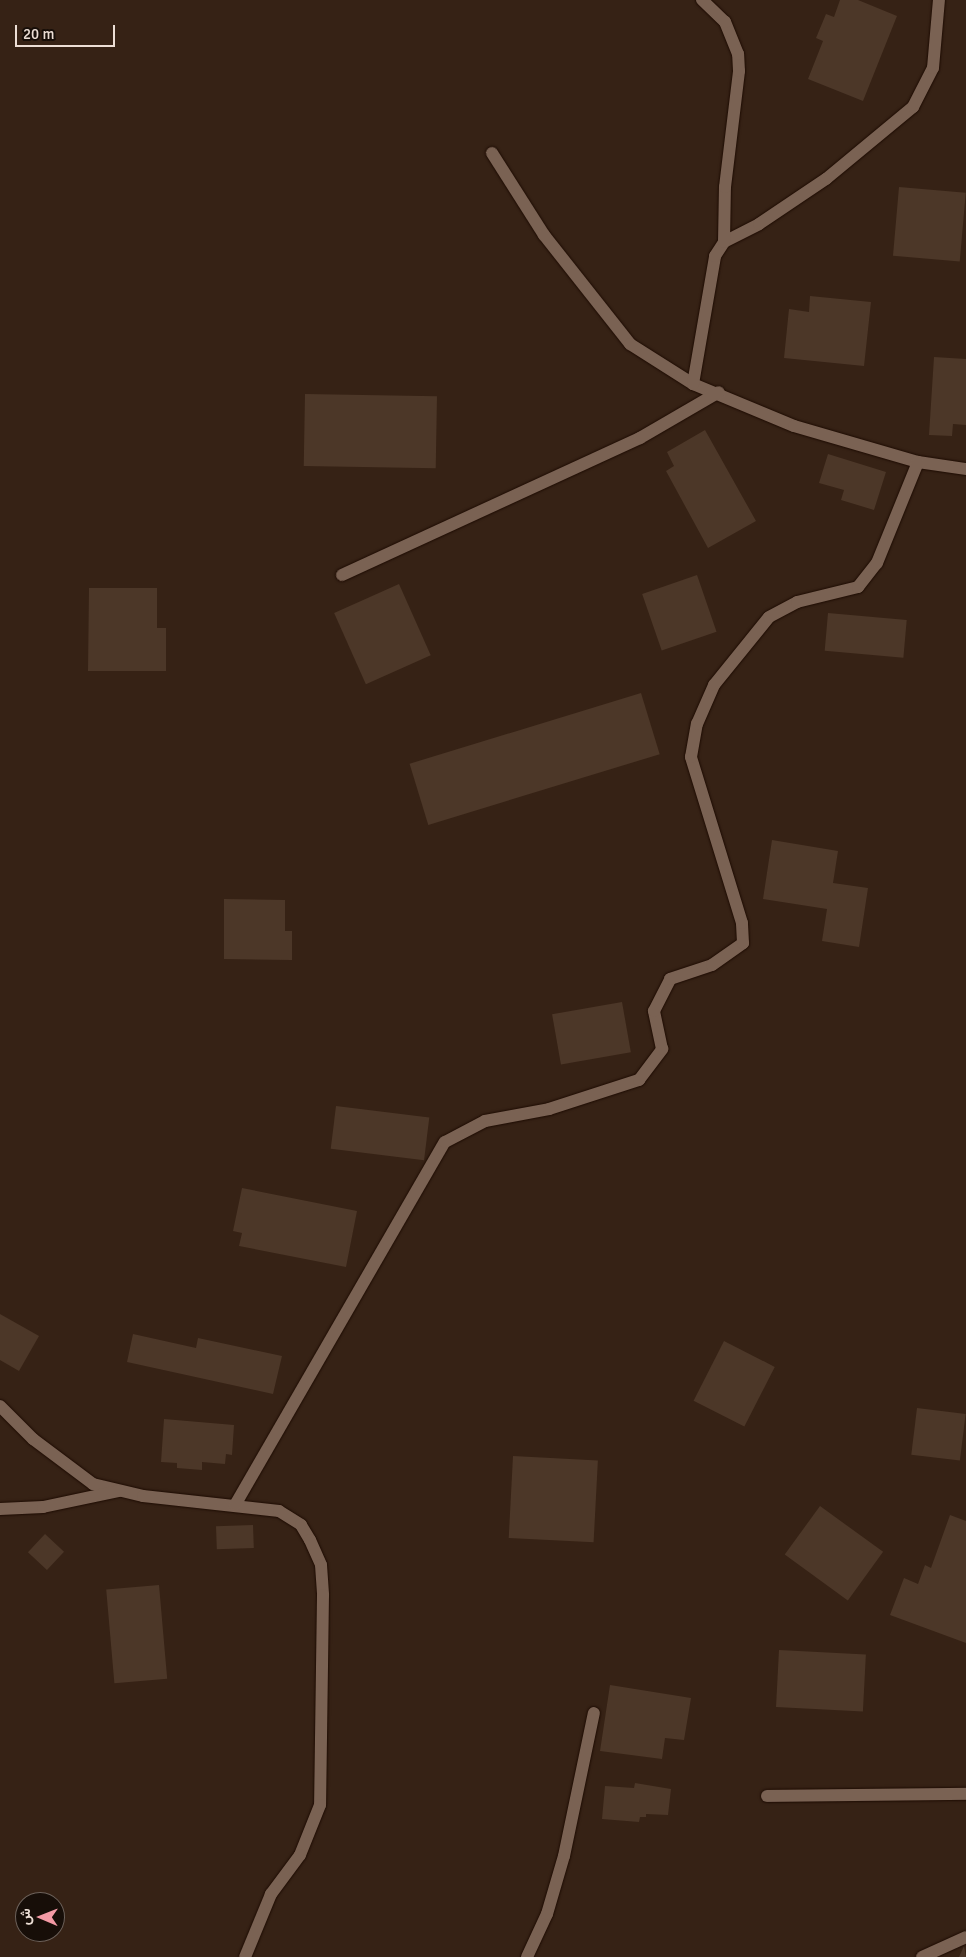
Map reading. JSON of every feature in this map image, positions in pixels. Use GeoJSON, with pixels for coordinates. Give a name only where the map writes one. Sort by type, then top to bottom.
{"type":"FeatureCollection","features":[{"type":"Feature","properties":{"kind":"street"},"geometry":{"type":"LineString","coordinates":[[702,0],[725,22],[738,54],[739,78],[725,186],[724,242]]}},
{"type":"Feature","properties":{"kind":"street"},"geometry":{"type":"LineString","coordinates":[[693,384],[715,256],[724,242],[759,224],[826,179],[913,107],[933,68],[939,0]]}},
{"type":"Feature","properties":{"kind":"street"},"geometry":{"type":"LineString","coordinates":[[492,153],[544,234],[630,344],[693,384],[719,392],[794,426],[918,462],[966,469]]}},
{"type":"Feature","properties":{"kind":"street"},"geometry":{"type":"LineString","coordinates":[[342,575],[640,438],[719,392]]}},
{"type":"Feature","properties":{"kind":"street"},"geometry":{"type":"LineString","coordinates":[[235,1505],[445,1142],[485,1121],[548,1109],[638,1080],[662,1049],[654,1011],[670,979],[712,965],[743,943],[742,923],[691,758],[697,724],[714,685],[769,618],[797,602],[858,587],[876,563],[918,462]]}},
{"type":"Feature","properties":{"kind":"street"},"geometry":{"type":"LineString","coordinates":[[0,1406],[32,1439],[70,1469],[94,1484],[143,1496],[279,1511],[301,1525],[321,1565],[323,1595],[320,1805],[300,1854],[271,1894],[245,1957]]}},
{"type":"Feature","properties":{"kind":"street"},"geometry":{"type":"LineString","coordinates":[[0,1509],[43,1507],[121,1491]]}},
{"type":"Feature","properties":{"kind":"street"},"geometry":{"type":"LineString","coordinates":[[527,1957],[547,1914],[564,1856],[594,1713]]}},
{"type":"Feature","properties":{"kind":"street"},"geometry":{"type":"LineString","coordinates":[[767,1796],[966,1794]]}},
{"type":"Feature","properties":{"kind":"street"},"geometry":{"type":"LineString","coordinates":[[922,1957],[966,1937]]}},
{"type":"Feature","properties":{"kind":"building"},"geometry":{"type":"Polygon","coordinates":[[[840,0],[858,0],[897,16],[863,101],[808,79],[823,41],[816,38],[826,14],[834,17],[840,0]]]}},
{"type":"Feature","properties":{"kind":"building"},"geometry":{"type":"Polygon","coordinates":[[[899,187],[966,193],[960,262],[893,256],[899,187]]]}},
{"type":"Feature","properties":{"kind":"building"},"geometry":{"type":"Polygon","coordinates":[[[810,296],[871,302],[864,366],[784,358],[789,309],[809,312],[810,296]]]}},
{"type":"Feature","properties":{"kind":"building"},"geometry":{"type":"Polygon","coordinates":[[[934,357],[966,359],[966,425],[953,424],[952,436],[929,435],[934,357]]]}},
{"type":"Feature","properties":{"kind":"building"},"geometry":{"type":"Polygon","coordinates":[[[305,394],[437,396],[436,468],[304,466],[305,394]]]}},
{"type":"Feature","properties":{"kind":"building"},"geometry":{"type":"Polygon","coordinates":[[[705,430],[756,521],[708,548],[666,471],[674,466],[667,452],[705,430]]]}},
{"type":"Feature","properties":{"kind":"building"},"geometry":{"type":"Polygon","coordinates":[[[828,454],[886,472],[874,510],[841,500],[844,490],[819,483],[828,454]]]}},
{"type":"Feature","properties":{"kind":"building"},"geometry":{"type":"Polygon","coordinates":[[[697,575],[717,632],[662,651],[642,594],[697,575]]]}},
{"type":"Feature","properties":{"kind":"building"},"geometry":{"type":"Polygon","coordinates":[[[399,584],[431,655],[366,684],[334,613],[399,584]]]}},
{"type":"Feature","properties":{"kind":"building"},"geometry":{"type":"Polygon","coordinates":[[[89,588],[157,588],[157,628],[166,628],[166,671],[88,671],[89,588]]]}},
{"type":"Feature","properties":{"kind":"building"},"geometry":{"type":"Polygon","coordinates":[[[828,613],[907,620],[903,658],[825,651],[828,613]]]}},
{"type":"Feature","properties":{"kind":"building"},"geometry":{"type":"Polygon","coordinates":[[[641,693],[660,754],[428,825],[410,764],[641,693]]]}},
{"type":"Feature","properties":{"kind":"building"},"geometry":{"type":"Polygon","coordinates":[[[772,840],[838,851],[833,883],[868,888],[859,947],[822,941],[827,909],[763,899],[772,840]]]}},
{"type":"Feature","properties":{"kind":"building"},"geometry":{"type":"Polygon","coordinates":[[[224,899],[285,900],[285,931],[292,931],[292,960],[224,959],[224,899]]]}},
{"type":"Feature","properties":{"kind":"building"},"geometry":{"type":"Polygon","coordinates":[[[622,1002],[631,1052],[561,1065],[552,1014],[622,1002]]]}},
{"type":"Feature","properties":{"kind":"building"},"geometry":{"type":"Polygon","coordinates":[[[336,1106],[429,1117],[424,1160],[331,1149],[336,1106]]]}},
{"type":"Feature","properties":{"kind":"building"},"geometry":{"type":"Polygon","coordinates":[[[242,1188],[357,1211],[346,1267],[239,1246],[242,1233],[233,1231],[242,1188]]]}},
{"type":"Feature","properties":{"kind":"building"},"geometry":{"type":"Polygon","coordinates":[[[0,1314],[39,1336],[19,1371],[0,1360],[0,1314]]]}},
{"type":"Feature","properties":{"kind":"building"},"geometry":{"type":"Polygon","coordinates":[[[133,1334],[196,1348],[198,1338],[282,1356],[273,1394],[127,1362],[133,1334]]]}},
{"type":"Feature","properties":{"kind":"building"},"geometry":{"type":"Polygon","coordinates":[[[724,1341],[775,1367],[744,1427],[694,1401],[724,1341]]]}},
{"type":"Feature","properties":{"kind":"building"},"geometry":{"type":"Polygon","coordinates":[[[917,1408],[966,1414],[960,1461],[911,1455],[917,1408]]]}},
{"type":"Feature","properties":{"kind":"building"},"geometry":{"type":"Polygon","coordinates":[[[164,1419],[234,1425],[232,1455],[226,1454],[225,1464],[202,1462],[202,1470],[177,1468],[177,1463],[161,1462],[164,1419]]]}},
{"type":"Feature","properties":{"kind":"building"},"geometry":{"type":"Polygon","coordinates":[[[513,1456],[598,1460],[594,1542],[509,1538],[513,1456]]]}},
{"type":"Feature","properties":{"kind":"building"},"geometry":{"type":"Polygon","coordinates":[[[820,1506],[883,1552],[848,1600],[785,1555],[820,1506]]]}},
{"type":"Feature","properties":{"kind":"building"},"geometry":{"type":"Polygon","coordinates":[[[950,1515],[966,1521],[966,1643],[890,1615],[904,1578],[918,1584],[925,1565],[931,1568],[950,1515]]]}},
{"type":"Feature","properties":{"kind":"building"},"geometry":{"type":"Polygon","coordinates":[[[253,1525],[254,1548],[217,1549],[216,1526],[253,1525]]]}},
{"type":"Feature","properties":{"kind":"building"},"geometry":{"type":"Polygon","coordinates":[[[45,1534],[64,1552],[47,1570],[28,1552],[45,1534]]]}},
{"type":"Feature","properties":{"kind":"building"},"geometry":{"type":"Polygon","coordinates":[[[159,1585],[167,1679],[114,1683],[106,1590],[159,1585]]]}},
{"type":"Feature","properties":{"kind":"building"},"geometry":{"type":"Polygon","coordinates":[[[779,1650],[866,1655],[863,1711],[776,1707],[779,1650]]]}},
{"type":"Feature","properties":{"kind":"building"},"geometry":{"type":"Polygon","coordinates":[[[610,1685],[691,1698],[684,1740],[665,1738],[662,1759],[600,1751],[610,1685]]]}},
{"type":"Feature","properties":{"kind":"building"},"geometry":{"type":"Polygon","coordinates":[[[635,1783],[671,1789],[668,1815],[646,1814],[646,1817],[640,1817],[639,1822],[602,1819],[605,1786],[634,1788],[635,1783]]]}},
{"type":"Feature","properties":{"kind":"building"},"geometry":{"type":"Polygon","coordinates":[[[964,1946],[966,1957],[959,1957],[964,1946]]]}}]}
